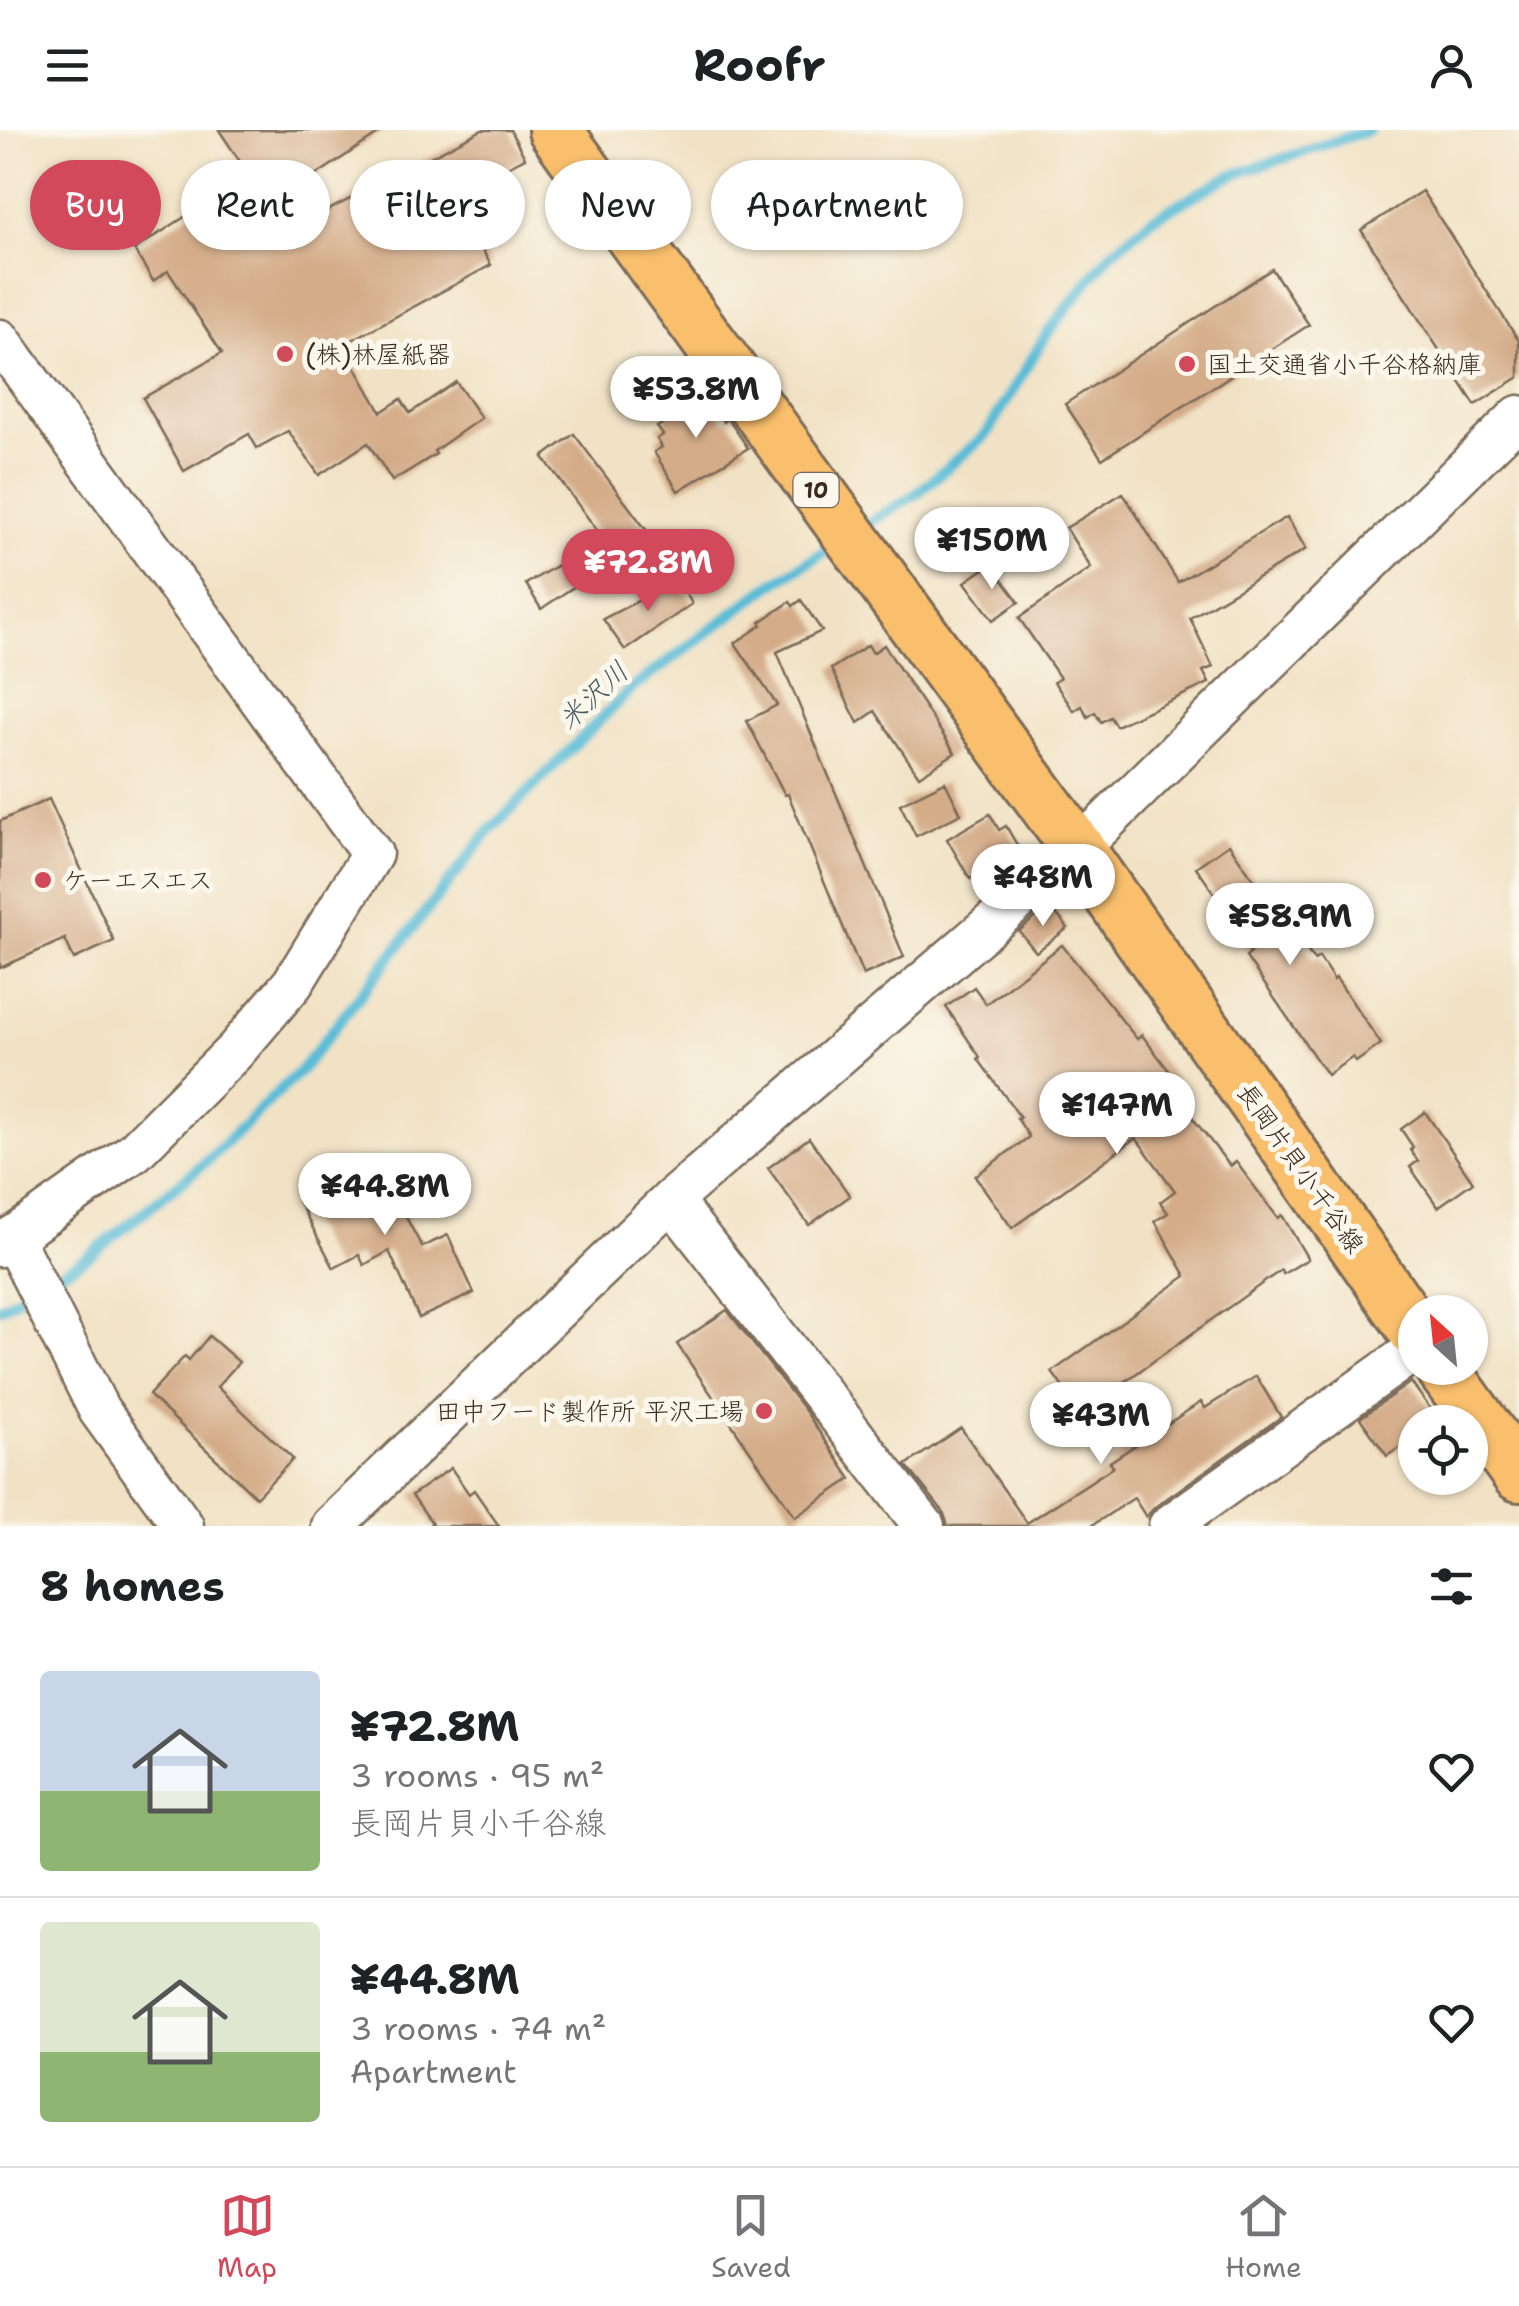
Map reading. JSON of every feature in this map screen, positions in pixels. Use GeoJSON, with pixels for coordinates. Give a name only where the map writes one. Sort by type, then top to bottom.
{"type":"FeatureCollection","features":[{"type":"Feature","properties":{"kind":"main road","name":"長岡片貝小千谷線"},"geometry":{"type":"LineString","coordinates":[[571,136],[1398,1306]]}},
{"type":"Feature","properties":{"kind":"main road"},"geometry":{"type":"LineString","coordinates":[[1454,1385],[1519,1475]]}},
{"type":"Feature","properties":{"kind":"street"},"geometry":{"type":"LineString","coordinates":[[0,340],[372,854],[293,983],[236,1050],[134,1152],[6,1241],[99,1410],[183,1526]]}},
{"type":"Feature","properties":{"kind":"street"},"geometry":{"type":"LineString","coordinates":[[332,1526],[672,1200],[1078,849],[1519,416]]}},
{"type":"Feature","properties":{"kind":"street"},"geometry":{"type":"LineString","coordinates":[[672,1200],[924,1526]]}},
{"type":"Feature","properties":{"kind":"street"},"geometry":{"type":"LineString","coordinates":[[1169,1526],[1398,1362]]}},
{"type":"Feature","properties":{"kind":"building"},"geometry":{"type":"Polygon","coordinates":[[[219,130],[384,130],[330,166],[330,160],[239,160],[219,130]]]}},
{"type":"Feature","properties":{"kind":"building"},"geometry":{"type":"Polygon","coordinates":[[[482,130],[510,130],[525,158],[424,160],[482,130]]]}},
{"type":"Feature","properties":{"kind":"building"},"geometry":{"type":"Polygon","coordinates":[[[1422,191],[1519,341],[1519,377],[1475,405],[1361,230],[1422,191]]]}},
{"type":"Feature","properties":{"kind":"building"},"geometry":{"type":"Polygon","coordinates":[[[350,199],[350,250],[482,250],[491,265],[343,345],[381,412],[401,399],[410,413],[456,382],[481,418],[434,451],[436,454],[392,481],[368,443],[319,475],[288,431],[257,448],[249,434],[184,471],[143,398],[222,353],[168,271],[153,281],[134,250],[161,250],[161,232],[181,219],[181,250],[330,250],[330,209],[350,199]]]}},
{"type":"Feature","properties":{"kind":"building","name":"国土交通省小千谷格納庫"},"geometry":{"type":"Polygon","coordinates":[[[1272,269],[1309,325],[1102,459],[1065,404],[1272,269]]]}},
{"type":"Feature","properties":{"kind":"building"},"geometry":{"type":"Polygon","coordinates":[[[705,390],[724,422],[728,419],[748,448],[678,491],[654,452],[662,447],[657,439],[663,435],[657,427],[667,421],[664,415],[705,390]]]}},
{"type":"Feature","properties":{"kind":"building"},"geometry":{"type":"Polygon","coordinates":[[[574,434],[650,535],[541,609],[526,584],[571,557],[569,553],[599,533],[543,457],[574,434]]]}},
{"type":"Feature","properties":{"kind":"building"},"geometry":{"type":"Polygon","coordinates":[[[1123,493],[1178,582],[1287,517],[1306,549],[1190,618],[1213,667],[1203,671],[1209,683],[1116,726],[1110,717],[1101,722],[1095,712],[1088,717],[1082,706],[1074,711],[1054,682],[1060,678],[1019,618],[1091,568],[1066,528],[1123,493]]]}},
{"type":"Feature","properties":{"kind":"building"},"geometry":{"type":"Polygon","coordinates":[[[991,564],[1019,602],[993,620],[965,582],[991,564]]]}},
{"type":"Feature","properties":{"kind":"building"},"geometry":{"type":"Polygon","coordinates":[[[679,580],[692,604],[625,650],[603,619],[679,580]]]}},
{"type":"Feature","properties":{"kind":"building"},"geometry":{"type":"Polygon","coordinates":[[[801,600],[822,631],[777,652],[904,957],[863,975],[788,794],[785,795],[747,721],[777,705],[735,643],[790,602],[793,606],[801,600]]]}},
{"type":"Feature","properties":{"kind":"building"},"geometry":{"type":"Polygon","coordinates":[[[868,645],[873,653],[884,645],[955,753],[919,776],[875,711],[858,723],[831,669],[868,645]]]}},
{"type":"Feature","properties":{"kind":"building"},"geometry":{"type":"Polygon","coordinates":[[[945,782],[961,814],[916,836],[900,804],[945,782]]]}},
{"type":"Feature","properties":{"kind":"building","name":"ケーエスエス"},"geometry":{"type":"Polygon","coordinates":[[[49,799],[114,941],[74,959],[65,939],[0,968],[0,821],[49,799]]]}},
{"type":"Feature","properties":{"kind":"building"},"geometry":{"type":"Polygon","coordinates":[[[990,814],[999,830],[1006,826],[1020,850],[970,879],[947,839],[990,814]]]}},
{"type":"Feature","properties":{"kind":"building"},"geometry":{"type":"Polygon","coordinates":[[[1229,844],[1314,960],[1319,957],[1336,978],[1381,1044],[1356,1062],[1353,1057],[1327,1075],[1246,957],[1251,953],[1240,938],[1243,935],[1196,867],[1229,844]]]}},
{"type":"Feature","properties":{"kind":"building"},"geometry":{"type":"Polygon","coordinates":[[[1050,906],[1068,928],[1036,952],[1019,931],[1050,906]]]}},
{"type":"Feature","properties":{"kind":"building"},"geometry":{"type":"Polygon","coordinates":[[[1062,945],[1137,1039],[1142,1035],[1182,1088],[1175,1092],[1195,1121],[1230,1166],[1236,1162],[1278,1218],[1282,1215],[1308,1259],[1283,1274],[1281,1270],[1081,1413],[1052,1372],[1186,1276],[1155,1221],[1168,1213],[1160,1202],[1175,1191],[1136,1138],[1012,1228],[975,1176],[1029,1137],[1017,1118],[1020,1117],[946,1007],[974,987],[986,1004],[1062,945]]]}},
{"type":"Feature","properties":{"kind":"building"},"geometry":{"type":"Polygon","coordinates":[[[1425,1112],[1473,1182],[1438,1207],[1410,1167],[1418,1161],[1401,1129],[1425,1112]]]}},
{"type":"Feature","properties":{"kind":"building"},"geometry":{"type":"Polygon","coordinates":[[[809,1138],[850,1196],[809,1225],[768,1168],[809,1138]]]}},
{"type":"Feature","properties":{"kind":"building"},"geometry":{"type":"Polygon","coordinates":[[[376,1161],[422,1247],[448,1235],[474,1293],[419,1318],[389,1251],[364,1265],[359,1255],[334,1268],[299,1202],[376,1161]]]}},
{"type":"Feature","properties":{"kind":"building","name":"田中フード製作所 平沢工場"},"geometry":{"type":"Polygon","coordinates":[[[727,1310],[806,1412],[851,1479],[795,1517],[677,1344],[727,1310]]]}},
{"type":"Feature","properties":{"kind":"building"},"geometry":{"type":"Polygon","coordinates":[[[209,1336],[239,1362],[217,1387],[293,1459],[256,1497],[149,1395],[185,1356],[189,1360],[209,1336]]]}},
{"type":"Feature","properties":{"kind":"building"},"geometry":{"type":"Polygon","coordinates":[[[1256,1376],[1281,1417],[1146,1517],[1134,1498],[1091,1526],[948,1526],[943,1511],[906,1465],[961,1428],[1027,1523],[1113,1467],[1110,1462],[1201,1402],[1205,1408],[1256,1376]]]}},
{"type":"Feature","properties":{"kind":"building"},"geometry":{"type":"Polygon","coordinates":[[[1407,1385],[1413,1385],[1428,1405],[1398,1405],[1398,1449],[1387,1456],[1360,1418],[1407,1385]]]}},
{"type":"Feature","properties":{"kind":"building"},"geometry":{"type":"Polygon","coordinates":[[[451,1468],[469,1494],[474,1490],[499,1526],[428,1526],[432,1523],[412,1495],[451,1468]]]}},
{"type":"Feature","properties":{"kind":"waterway","name":"米沢川"},"geometry":{"type":"LineString","coordinates":[[859,529],[916,494],[986,435],[1046,335],[1110,254],[1152,219],[1230,176],[1369,130]]}},
{"type":"Feature","properties":{"kind":"waterway","name":"米沢川"},"geometry":{"type":"LineString","coordinates":[[0,1308],[88,1257],[207,1161],[302,1069],[490,830],[630,690],[771,585],[840,542]]}},
{"type":"Feature","properties":{"kind":"place","name":"(株)林屋紙器"},"geometry":{"type":"Point","coordinates":[285,354]}},
{"type":"Feature","properties":{"kind":"place","name":"国土交通省小千谷格納庫"},"geometry":{"type":"Point","coordinates":[1187,364]}},
{"type":"Feature","properties":{"kind":"place","name":"ケーエスエス"},"geometry":{"type":"Point","coordinates":[43,880]}},
{"type":"Feature","properties":{"kind":"place","name":"田中フード製作所 平沢工場"},"geometry":{"type":"Point","coordinates":[764,1411]}}]}
